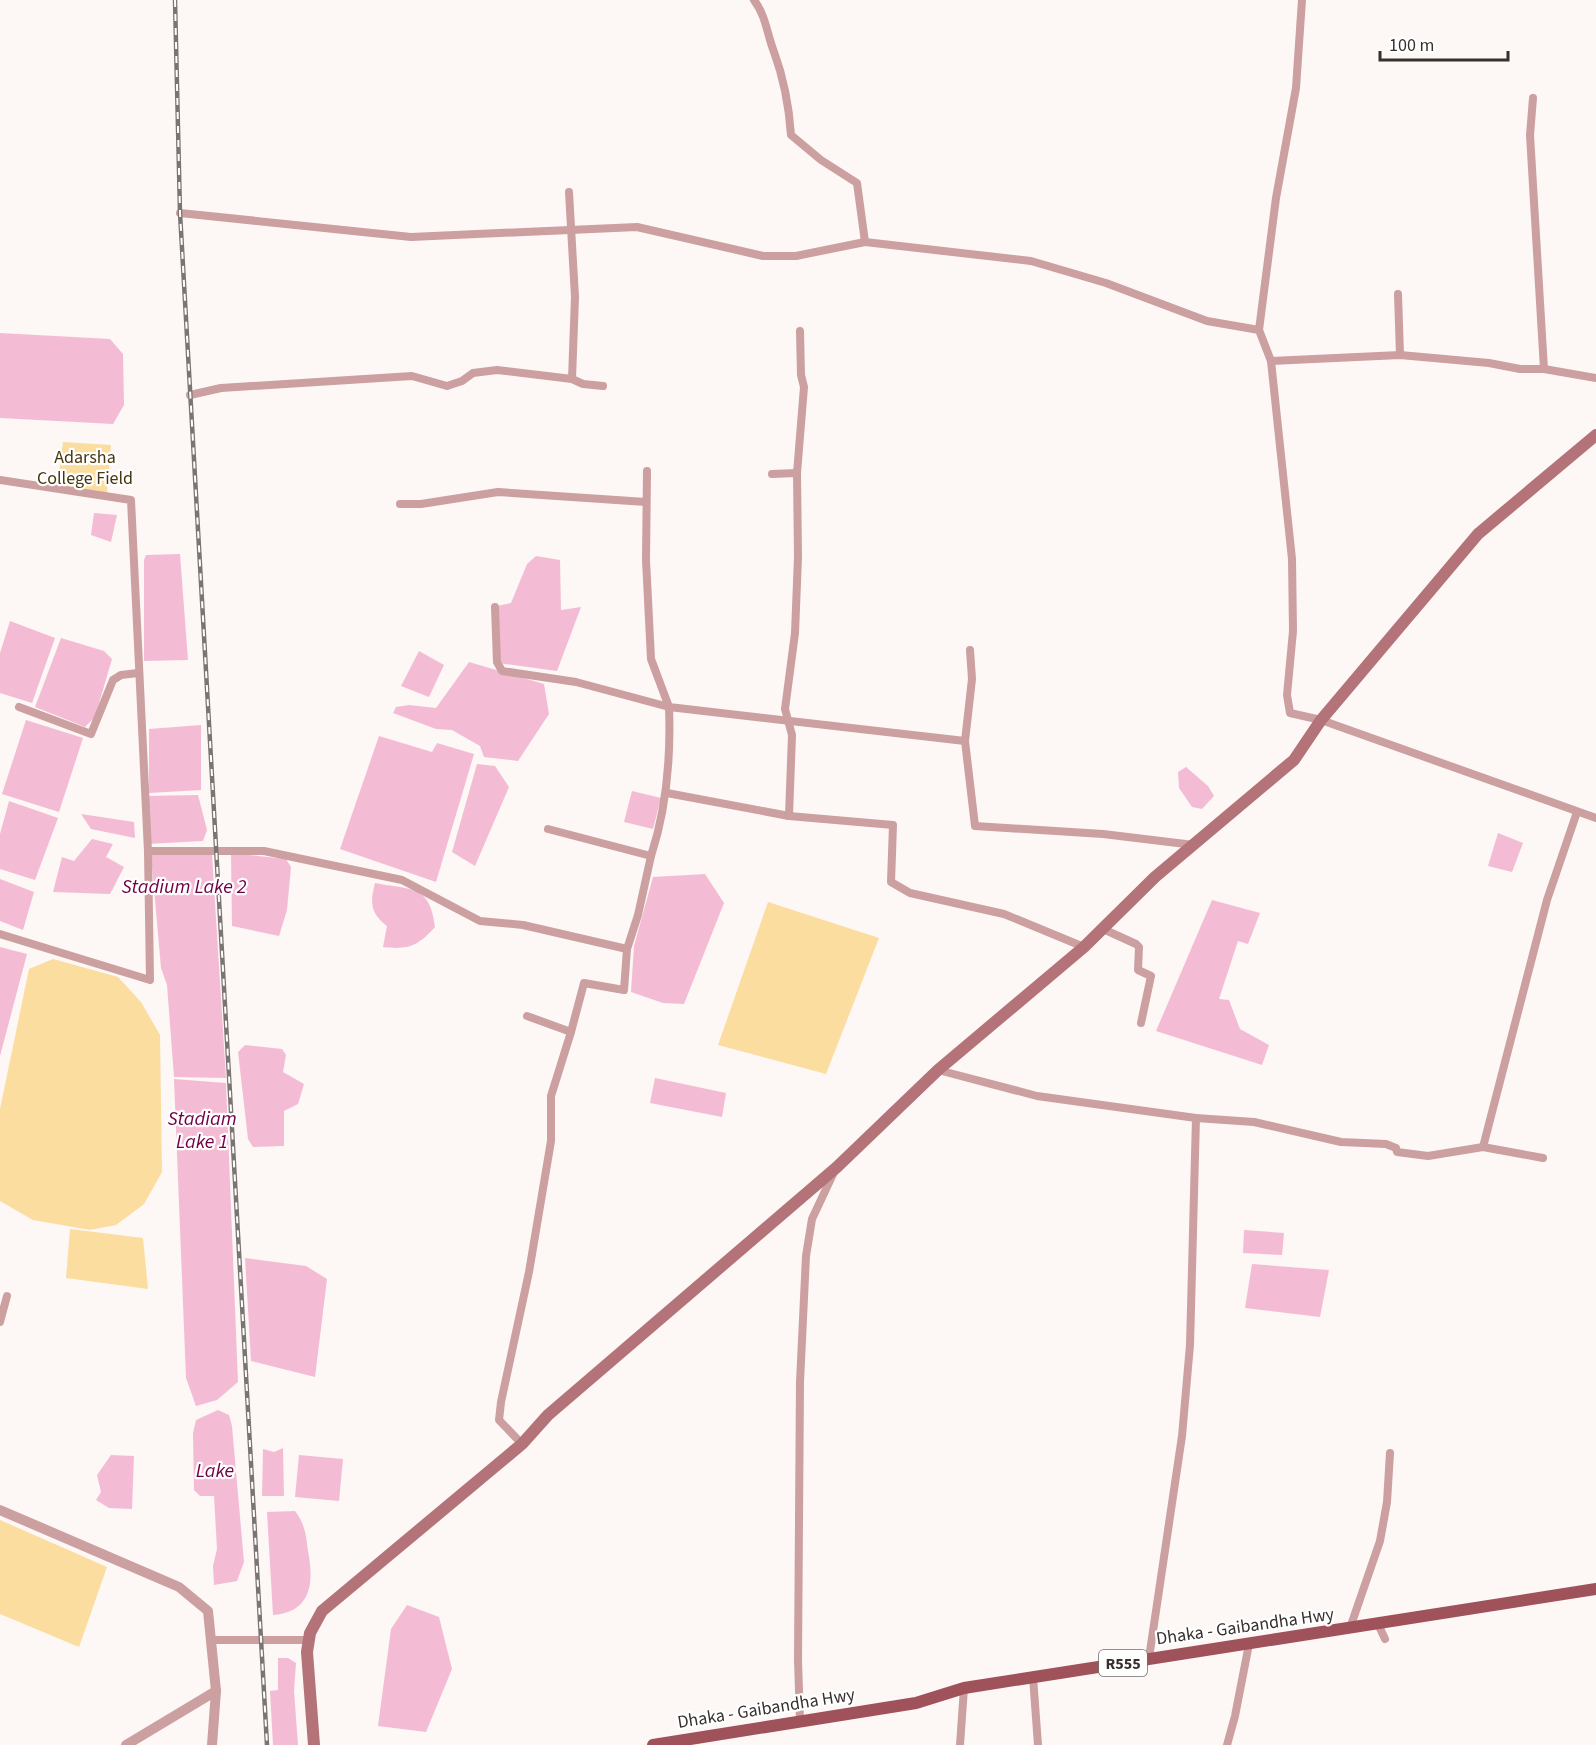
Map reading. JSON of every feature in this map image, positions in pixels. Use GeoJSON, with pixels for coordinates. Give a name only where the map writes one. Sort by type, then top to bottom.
{"type":"FeatureCollection","features":[{"type":"Feature","properties":{"kind":"main road"},"geometry":{"type":"LineString","coordinates":[[314,1745],[307,1652],[309,1640],[322,1611],[522,1444],[548,1415],[837,1167],[938,1070],[1084,947],[1155,878],[1294,760],[1321,720],[1478,534],[1596,435]]}},
{"type":"Feature","properties":{"kind":"main road","name":"Dhaka - Gaibandha Hwy"},"geometry":{"type":"LineString","coordinates":[[653,1745],[916,1703],[964,1688],[1596,1589]]}},
{"type":"Feature","properties":{"kind":"street"},"geometry":{"type":"LineString","coordinates":[[754,0],[761,9],[780,64],[789,105],[791,135],[857,183],[865,242]]}},
{"type":"Feature","properties":{"kind":"street"},"geometry":{"type":"LineString","coordinates":[[1302,0],[1296,88],[1276,198],[1259,330],[1270,361],[1292,559],[1293,631],[1287,695],[1290,713],[1321,720],[1596,818]]}},
{"type":"Feature","properties":{"kind":"street"},"geometry":{"type":"LineString","coordinates":[[1533,98],[1530,135],[1544,369]]}},
{"type":"Feature","properties":{"kind":"street"},"geometry":{"type":"LineString","coordinates":[[569,192],[575,297],[572,379]]}},
{"type":"Feature","properties":{"kind":"street"},"geometry":{"type":"LineString","coordinates":[[180,213],[411,237],[637,228],[763,256],[796,256],[865,242],[1031,261],[1106,283],[1208,321],[1259,330]]}},
{"type":"Feature","properties":{"kind":"street"},"geometry":{"type":"LineString","coordinates":[[1398,294],[1400,355]]}},
{"type":"Feature","properties":{"kind":"street"},"geometry":{"type":"LineString","coordinates":[[789,816],[792,735],[786,709],[795,633],[798,556],[797,472],[804,387],[801,375],[800,331]]}},
{"type":"Feature","properties":{"kind":"street"},"geometry":{"type":"LineString","coordinates":[[1270,361],[1400,355],[1489,363],[1520,369],[1544,369],[1596,378]]}},
{"type":"Feature","properties":{"kind":"street"},"geometry":{"type":"LineString","coordinates":[[190,395],[221,388],[412,376],[447,386],[462,381],[473,373],[497,370],[572,379],[583,384],[603,386]]}},
{"type":"Feature","properties":{"kind":"street"},"geometry":{"type":"LineString","coordinates":[[522,1444],[500,1420],[501,1402],[529,1272],[551,1141],[551,1096],[584,983],[624,990],[627,949],[638,915],[667,793],[670,749],[669,707],[651,659],[647,471]]}},
{"type":"Feature","properties":{"kind":"street"},"geometry":{"type":"LineString","coordinates":[[772,474],[797,472]]}},
{"type":"Feature","properties":{"kind":"street"},"geometry":{"type":"LineString","coordinates":[[0,480],[130,500],[148,850],[150,980],[0,934]]}},
{"type":"Feature","properties":{"kind":"street"},"geometry":{"type":"LineString","coordinates":[[400,504],[421,504],[498,492],[646,502]]}},
{"type":"Feature","properties":{"kind":"street"},"geometry":{"type":"LineString","coordinates":[[495,607],[497,662],[502,671],[576,682],[669,707],[788,723],[965,741]]}},
{"type":"Feature","properties":{"kind":"street"},"geometry":{"type":"LineString","coordinates":[[969,650],[972,679],[965,741],[975,826],[1103,834],[1194,845]]}},
{"type":"Feature","properties":{"kind":"street"},"geometry":{"type":"LineString","coordinates":[[20,706],[91,734],[113,680],[121,675],[138,673]]}},
{"type":"Feature","properties":{"kind":"street"},"geometry":{"type":"LineString","coordinates":[[667,793],[789,816],[893,825],[891,882],[910,893],[1004,914],[1084,947]]}},
{"type":"Feature","properties":{"kind":"street"},"geometry":{"type":"LineString","coordinates":[[1483,1147],[1544,910],[1577,812]]}},
{"type":"Feature","properties":{"kind":"street"},"geometry":{"type":"LineString","coordinates":[[548,829],[651,856]]}},
{"type":"Feature","properties":{"kind":"street"},"geometry":{"type":"LineString","coordinates":[[148,850],[264,851],[402,880],[480,921],[523,925],[627,949]]}},
{"type":"Feature","properties":{"kind":"street"},"geometry":{"type":"LineString","coordinates":[[1103,928],[1136,944],[1139,947],[1138,970],[1151,976],[1141,1023]]}},
{"type":"Feature","properties":{"kind":"street"},"geometry":{"type":"LineString","coordinates":[[527,1016],[571,1032]]}},
{"type":"Feature","properties":{"kind":"street"},"geometry":{"type":"LineString","coordinates":[[938,1070],[1037,1095],[1196,1118],[1254,1122],[1341,1142],[1386,1144],[1396,1148],[1397,1152],[1412,1155],[1428,1156],[1483,1147],[1543,1158]]}},
{"type":"Feature","properties":{"kind":"street"},"geometry":{"type":"LineString","coordinates":[[1149,1659],[1182,1436],[1190,1345],[1196,1118]]}},
{"type":"Feature","properties":{"kind":"street"},"geometry":{"type":"LineString","coordinates":[[800,1720],[798,1660],[800,1382],[806,1256],[812,1219],[837,1167]]}},
{"type":"Feature","properties":{"kind":"street"},"geometry":{"type":"LineString","coordinates":[[0,1322],[7,1296]]}},
{"type":"Feature","properties":{"kind":"street"},"geometry":{"type":"LineString","coordinates":[[1350,1628],[1380,1541],[1387,1502],[1390,1453]]}},
{"type":"Feature","properties":{"kind":"street"},"geometry":{"type":"LineString","coordinates":[[0,1510],[180,1587],[208,1611],[216,1691],[212,1745]]}},
{"type":"Feature","properties":{"kind":"street"},"geometry":{"type":"LineString","coordinates":[[1378,1624],[1385,1639]]}},
{"type":"Feature","properties":{"kind":"street"},"geometry":{"type":"LineString","coordinates":[[212,1640],[309,1640]]}},
{"type":"Feature","properties":{"kind":"street"},"geometry":{"type":"LineString","coordinates":[[1227,1745],[1236,1716],[1249,1644]]}},
{"type":"Feature","properties":{"kind":"street"},"geometry":{"type":"LineString","coordinates":[[1034,1677],[1038,1745]]}},
{"type":"Feature","properties":{"kind":"street"},"geometry":{"type":"LineString","coordinates":[[960,1745],[964,1688]]}},
{"type":"Feature","properties":{"kind":"street"},"geometry":{"type":"LineString","coordinates":[[126,1745],[216,1691]]}},
{"type":"Feature","properties":{"kind":"green space","name":"Adarsha College Field"},"geometry":{"type":"Polygon","coordinates":[[[63,442],[111,445],[107,494],[57,487],[63,442]]]}},
{"type":"Feature","properties":{"kind":"green space"},"geometry":{"type":"Polygon","coordinates":[[[768,902],[879,938],[826,1074],[718,1045],[768,902]]]}},
{"type":"Feature","properties":{"kind":"green space"},"geometry":{"type":"Polygon","coordinates":[[[53,959],[118,977],[141,1002],[160,1035],[162,1172],[144,1204],[116,1225],[90,1230],[33,1220],[0,1201],[0,1109],[29,969],[53,959]]]}},
{"type":"Feature","properties":{"kind":"green space"},"geometry":{"type":"Polygon","coordinates":[[[70,1229],[143,1238],[148,1289],[66,1278],[70,1229]]]}},
{"type":"Feature","properties":{"kind":"green space"},"geometry":{"type":"Polygon","coordinates":[[[0,1520],[107,1567],[79,1647],[0,1614],[0,1520]]]}},
{"type":"Feature","properties":{"kind":"water"},"geometry":{"type":"Polygon","coordinates":[[[0,333],[110,339],[123,354],[124,405],[113,424],[0,418],[0,333]]]}},
{"type":"Feature","properties":{"kind":"water"},"geometry":{"type":"Polygon","coordinates":[[[94,513],[117,515],[111,542],[91,535],[94,513]]]}},
{"type":"Feature","properties":{"kind":"water"},"geometry":{"type":"Polygon","coordinates":[[[180,554],[188,660],[144,661],[144,560],[146,555],[180,554]]]}},
{"type":"Feature","properties":{"kind":"water"},"geometry":{"type":"Polygon","coordinates":[[[536,556],[560,560],[561,610],[581,607],[557,671],[498,663],[497,606],[511,603],[527,564],[536,556]]]}},
{"type":"Feature","properties":{"kind":"water"},"geometry":{"type":"Polygon","coordinates":[[[10,621],[55,638],[32,703],[0,693],[0,653],[10,621]]]}},
{"type":"Feature","properties":{"kind":"water"},"geometry":{"type":"Polygon","coordinates":[[[61,638],[104,651],[112,659],[95,717],[85,727],[35,707],[61,638]]]}},
{"type":"Feature","properties":{"kind":"water"},"geometry":{"type":"Polygon","coordinates":[[[419,651],[444,665],[429,697],[401,686],[419,651]]]}},
{"type":"Feature","properties":{"kind":"water"},"geometry":{"type":"Polygon","coordinates":[[[469,662],[544,684],[549,714],[518,761],[484,757],[480,746],[452,730],[436,729],[393,713],[396,707],[409,705],[436,708],[469,662]]]}},
{"type":"Feature","properties":{"kind":"water"},"geometry":{"type":"Polygon","coordinates":[[[26,720],[83,738],[59,812],[2,794],[26,720]]]}},
{"type":"Feature","properties":{"kind":"water"},"geometry":{"type":"Polygon","coordinates":[[[201,725],[201,790],[149,793],[149,729],[201,725]]]}},
{"type":"Feature","properties":{"kind":"water"},"geometry":{"type":"Polygon","coordinates":[[[379,736],[432,752],[437,743],[474,754],[436,882],[340,849],[379,736]]]}},
{"type":"Feature","properties":{"kind":"water"},"geometry":{"type":"Polygon","coordinates":[[[477,764],[495,766],[509,787],[475,866],[452,852],[477,764]]]}},
{"type":"Feature","properties":{"kind":"water"},"geometry":{"type":"Polygon","coordinates":[[[1186,767],[1208,786],[1214,796],[1202,809],[1192,807],[1179,788],[1178,772],[1186,767]]]}},
{"type":"Feature","properties":{"kind":"water"},"geometry":{"type":"Polygon","coordinates":[[[632,791],[661,798],[653,829],[624,822],[632,791]]]}},
{"type":"Feature","properties":{"kind":"water"},"geometry":{"type":"Polygon","coordinates":[[[198,795],[207,830],[203,841],[147,844],[147,796],[198,795]]]}},
{"type":"Feature","properties":{"kind":"water"},"geometry":{"type":"Polygon","coordinates":[[[9,801],[58,818],[35,880],[0,869],[0,834],[9,801]]]}},
{"type":"Feature","properties":{"kind":"water"},"geometry":{"type":"Polygon","coordinates":[[[81,814],[134,822],[135,838],[91,829],[81,814]]]}},
{"type":"Feature","properties":{"kind":"water"},"geometry":{"type":"Polygon","coordinates":[[[1498,833],[1523,843],[1512,872],[1488,866],[1498,833]]]}},
{"type":"Feature","properties":{"kind":"water"},"geometry":{"type":"Polygon","coordinates":[[[92,839],[113,844],[106,857],[124,867],[110,894],[53,892],[62,857],[74,861],[92,839]]]}},
{"type":"Feature","properties":{"kind":"water"},"geometry":{"type":"Polygon","coordinates":[[[231,853],[286,859],[291,867],[287,910],[279,936],[232,926],[231,853]]]}},
{"type":"Feature","properties":{"kind":"water","name":"Stadium Lake 2"},"geometry":{"type":"Polygon","coordinates":[[[212,854],[226,1078],[174,1077],[167,985],[161,968],[151,855],[212,854]]]}},
{"type":"Feature","properties":{"kind":"water"},"geometry":{"type":"Polygon","coordinates":[[[705,874],[724,903],[684,1004],[663,1003],[631,992],[634,946],[653,877],[705,874]]]}},
{"type":"Feature","properties":{"kind":"water"},"geometry":{"type":"Polygon","coordinates":[[[0,879],[34,892],[23,930],[0,921],[0,879]]]}},
{"type":"Feature","properties":{"kind":"water"},"geometry":{"type":"Polygon","coordinates":[[[375,883],[417,891],[429,903],[435,927],[423,939],[412,945],[400,948],[383,947],[387,926],[374,912],[372,896],[375,883]]]}},
{"type":"Feature","properties":{"kind":"water"},"geometry":{"type":"Polygon","coordinates":[[[1212,900],[1260,913],[1248,944],[1238,941],[1219,999],[1229,1000],[1240,1029],[1269,1045],[1262,1065],[1156,1031],[1212,900]]]}},
{"type":"Feature","properties":{"kind":"water"},"geometry":{"type":"Polygon","coordinates":[[[0,947],[27,954],[0,1056],[0,947]]]}},
{"type":"Feature","properties":{"kind":"water"},"geometry":{"type":"Polygon","coordinates":[[[245,1045],[282,1049],[286,1055],[283,1072],[304,1084],[298,1104],[284,1111],[284,1146],[253,1147],[248,1139],[238,1052],[245,1045]]]}},
{"type":"Feature","properties":{"kind":"water"},"geometry":{"type":"Polygon","coordinates":[[[655,1078],[726,1093],[722,1117],[650,1103],[655,1078]]]}},
{"type":"Feature","properties":{"kind":"water","name":"Stadiam Lake 1"},"geometry":{"type":"Polygon","coordinates":[[[174,1079],[226,1083],[238,1382],[217,1400],[196,1406],[186,1378],[174,1079]]]}},
{"type":"Feature","properties":{"kind":"water"},"geometry":{"type":"Polygon","coordinates":[[[1244,1230],[1284,1233],[1282,1255],[1243,1253],[1244,1230]]]}},
{"type":"Feature","properties":{"kind":"water"},"geometry":{"type":"Polygon","coordinates":[[[245,1258],[306,1266],[327,1279],[315,1377],[251,1361],[245,1258]]]}},
{"type":"Feature","properties":{"kind":"water"},"geometry":{"type":"Polygon","coordinates":[[[1252,1264],[1329,1270],[1320,1317],[1245,1308],[1252,1264]]]}},
{"type":"Feature","properties":{"kind":"water","name":"Lake"},"geometry":{"type":"Polygon","coordinates":[[[218,1410],[229,1415],[232,1426],[244,1562],[237,1581],[214,1585],[213,1566],[217,1549],[214,1496],[200,1496],[194,1490],[193,1433],[196,1420],[218,1410]]]}},
{"type":"Feature","properties":{"kind":"water"},"geometry":{"type":"Polygon","coordinates":[[[283,1448],[284,1496],[262,1496],[263,1449],[274,1452],[283,1448]]]}},
{"type":"Feature","properties":{"kind":"water"},"geometry":{"type":"Polygon","coordinates":[[[111,1455],[134,1456],[132,1509],[109,1508],[96,1500],[101,1492],[97,1475],[111,1455]]]}},
{"type":"Feature","properties":{"kind":"water"},"geometry":{"type":"Polygon","coordinates":[[[299,1455],[343,1459],[339,1501],[295,1497],[299,1455]]]}},
{"type":"Feature","properties":{"kind":"water"},"geometry":{"type":"Polygon","coordinates":[[[295,1511],[306,1535],[311,1574],[310,1584],[303,1602],[296,1608],[286,1613],[273,1615],[267,1512],[295,1511]]]}},
{"type":"Feature","properties":{"kind":"water"},"geometry":{"type":"Polygon","coordinates":[[[407,1605],[439,1617],[452,1669],[426,1732],[378,1726],[391,1629],[407,1605]]]}},
{"type":"Feature","properties":{"kind":"water"},"geometry":{"type":"Polygon","coordinates":[[[278,1658],[288,1658],[296,1663],[294,1691],[298,1745],[273,1745],[270,1691],[278,1690],[278,1658]]]}},
{"type":"Feature","properties":{"kind":"railway"},"geometry":{"type":"LineString","coordinates":[[175,0],[180,213],[267,1745]]}}]}
